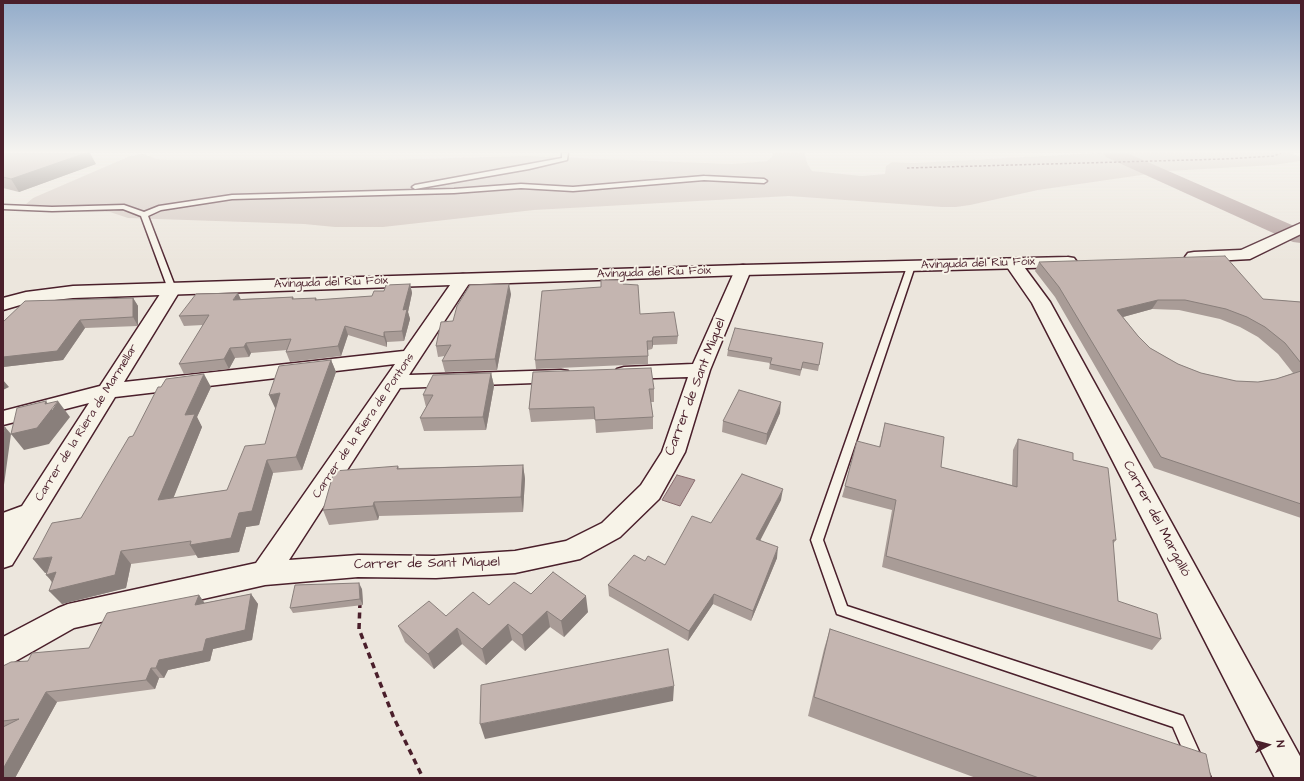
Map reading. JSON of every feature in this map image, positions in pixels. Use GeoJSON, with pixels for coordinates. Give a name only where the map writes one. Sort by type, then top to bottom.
{"type":"FeatureCollection","features":[{"type":"Feature","properties":{"kind":"street"},"geometry":{"type":"LineString","coordinates":[[1180,258],[1244,255],[1300,229]]}},
{"type":"Feature","properties":{"kind":"street","name":"Avinguda del Riu Foix"},"geometry":{"type":"LineString","coordinates":[[3,304],[26,298],[73,292],[172,288],[1084,261]]}},
{"type":"Feature","properties":{"kind":"street","name":"Carrer del Margalló"},"geometry":{"type":"LineString","coordinates":[[1013,264],[1041,302],[1293,778]]}},
{"type":"Feature","properties":{"kind":"street","name":"Carrer de Sant Miquel"},"geometry":{"type":"LineString","coordinates":[[3,652],[68,617],[265,573],[358,566],[436,567],[515,562],[571,551],[611,530],[650,492],[673,452],[700,370],[744,270]]}},
{"type":"Feature","properties":{"kind":"street","name":"Carrer de la Riera de Pontons"},"geometry":{"type":"LineString","coordinates":[[265,573],[463,279]]}},
{"type":"Feature","properties":{"kind":"street","name":"Carrer de la Riera de Marmellar"},"geometry":{"type":"LineString","coordinates":[[3,557],[172,288]]}},
{"type":"Feature","properties":{"kind":"street"},"geometry":{"type":"LineString","coordinates":[[3,418],[108,391],[411,356]]}},
{"type":"Feature","properties":{"kind":"street"},"geometry":{"type":"LineString","coordinates":[[606,374],[700,370]]}},
{"type":"Feature","properties":{"kind":"street"},"geometry":{"type":"LineString","coordinates":[[394,382],[582,375]]}},
{"type":"Feature","properties":{"kind":"street"},"geometry":{"type":"LineString","coordinates":[[3,524],[30,513]]}},
{"type":"Feature","properties":{"kind":"lane"},"geometry":{"type":"LineString","coordinates":[[383,193],[403,189]]}},
{"type":"Feature","properties":{"kind":"lane"},"geometry":{"type":"LineString","coordinates":[[3,206],[52,209],[124,207],[144,215],[159,208],[232,197],[475,189]]}},
{"type":"Feature","properties":{"kind":"lane"},"geometry":{"type":"LineString","coordinates":[[144,215],[172,288]]}},
{"type":"Feature","properties":{"kind":"lane"},"geometry":{"type":"LineString","coordinates":[[910,266],[817,540],[842,610],[1178,721],[1203,778]]}},
{"type":"Feature","properties":{"kind":"path"},"geometry":{"type":"LineString","coordinates":[[360,599],[360,629],[393,716],[423,778]]}},
{"type":"Feature","properties":{"kind":"shaded area"},"geometry":{"type":"Polygon","coordinates":[[[53,189],[1042,189],[956,207],[789,196],[534,210],[383,227],[335,227],[304,224],[128,218],[110,212],[68,211],[26,204],[33,198],[53,189]]]}},
{"type":"Feature","properties":{"kind":"shaded area"},"geometry":{"type":"Polygon","coordinates":[[[677,475],[695,480],[680,506],[662,500],[677,475]]]}},
{"type":"Feature","properties":{"kind":"building"},"geometry":{"type":"Polygon","coordinates":[[[1225,256],[1263,299],[1301,302],[1301,363],[1285,343],[1265,327],[1247,317],[1226,309],[1185,300],[1158,300],[1117,310],[1150,348],[1178,364],[1201,373],[1236,381],[1258,382],[1276,379],[1301,371],[1301,504],[1161,457],[1059,287],[1039,262],[1225,256]]]}},
{"type":"Feature","properties":{"kind":"building"},"geometry":{"type":"Polygon","coordinates":[[[601,280],[623,280],[623,284],[638,285],[640,314],[674,312],[678,336],[653,337],[652,341],[647,341],[648,356],[535,360],[542,291],[601,287],[601,280]]]}},
{"type":"Feature","properties":{"kind":"building"},"geometry":{"type":"Polygon","coordinates":[[[410,284],[403,310],[407,309],[402,331],[384,332],[384,337],[345,326],[338,346],[286,352],[291,339],[246,343],[244,347],[230,348],[224,359],[179,364],[209,315],[179,316],[196,294],[238,293],[233,300],[293,297],[292,299],[316,298],[315,300],[372,296],[374,291],[384,291],[386,285],[410,284]]]}},
{"type":"Feature","properties":{"kind":"building"},"geometry":{"type":"Polygon","coordinates":[[[509,284],[495,359],[442,361],[451,345],[436,346],[441,322],[453,321],[457,306],[470,285],[509,284]]]}},
{"type":"Feature","properties":{"kind":"building"},"geometry":{"type":"Polygon","coordinates":[[[133,298],[133,317],[80,320],[57,351],[3,357],[3,322],[25,301],[133,298]]]}},
{"type":"Feature","properties":{"kind":"building"},"geometry":{"type":"Polygon","coordinates":[[[735,328],[823,343],[819,365],[803,362],[801,370],[770,364],[772,358],[728,350],[735,328]]]}},
{"type":"Feature","properties":{"kind":"building"},"geometry":{"type":"Polygon","coordinates":[[[331,360],[296,457],[267,460],[252,511],[239,513],[231,538],[190,545],[191,541],[121,551],[115,575],[49,591],[56,572],[46,575],[52,557],[33,559],[52,523],[81,518],[129,437],[133,436],[158,387],[161,387],[166,379],[204,374],[185,415],[195,414],[158,500],[227,490],[245,446],[265,444],[280,393],[269,395],[279,366],[331,360]]]}},
{"type":"Feature","properties":{"kind":"building"},"geometry":{"type":"Polygon","coordinates":[[[651,368],[654,389],[649,389],[653,417],[595,420],[594,407],[529,409],[533,372],[651,368]]]}},
{"type":"Feature","properties":{"kind":"building"},"geometry":{"type":"Polygon","coordinates":[[[491,373],[483,417],[420,418],[433,395],[423,395],[433,375],[491,373]]]}},
{"type":"Feature","properties":{"kind":"building"},"geometry":{"type":"Polygon","coordinates":[[[739,390],[781,402],[767,434],[723,421],[739,390]]]}},
{"type":"Feature","properties":{"kind":"building"},"geometry":{"type":"Polygon","coordinates":[[[46,401],[45,404],[58,401],[37,428],[11,434],[17,408],[46,401]]]}},
{"type":"Feature","properties":{"kind":"building"},"geometry":{"type":"Polygon","coordinates":[[[885,423],[944,437],[941,467],[1017,487],[1018,439],[1073,453],[1073,460],[1108,468],[1116,540],[1113,540],[1118,601],[1157,614],[1161,639],[886,556],[896,500],[845,486],[857,441],[880,447],[885,423]]]}},
{"type":"Feature","properties":{"kind":"building"},"geometry":{"type":"Polygon","coordinates":[[[523,465],[521,497],[374,502],[373,506],[323,510],[334,471],[398,466],[397,469],[523,465]]]}},
{"type":"Feature","properties":{"kind":"building"},"geometry":{"type":"Polygon","coordinates":[[[742,474],[783,489],[756,539],[778,547],[753,611],[714,594],[689,631],[608,585],[634,555],[645,561],[648,556],[665,565],[692,516],[711,523],[742,474]]]}},
{"type":"Feature","properties":{"kind":"building"},"geometry":{"type":"Polygon","coordinates":[[[553,572],[586,596],[561,621],[547,611],[522,635],[508,624],[482,649],[457,628],[428,654],[398,626],[429,601],[446,616],[473,592],[489,605],[514,582],[531,594],[553,572]]]}},
{"type":"Feature","properties":{"kind":"building"},"geometry":{"type":"Polygon","coordinates":[[[359,583],[360,599],[290,608],[295,585],[359,583]]]}},
{"type":"Feature","properties":{"kind":"building"},"geometry":{"type":"Polygon","coordinates":[[[251,594],[245,630],[206,639],[203,651],[159,660],[156,668],[151,668],[146,680],[46,692],[3,769],[3,727],[19,719],[3,721],[3,666],[11,662],[28,661],[32,653],[89,648],[107,613],[199,595],[195,605],[251,594]]]}},
{"type":"Feature","properties":{"kind":"building"},"geometry":{"type":"Polygon","coordinates":[[[830,629],[1206,754],[1211,778],[1039,778],[814,697],[830,629]]]}},
{"type":"Feature","properties":{"kind":"building"},"geometry":{"type":"Polygon","coordinates":[[[668,649],[674,686],[480,724],[481,685],[668,649]]]}},
{"type":"Feature","properties":{"kind":"waterway"},"geometry":{"type":"LineString","coordinates":[[1194,189],[1301,237]]}}]}
